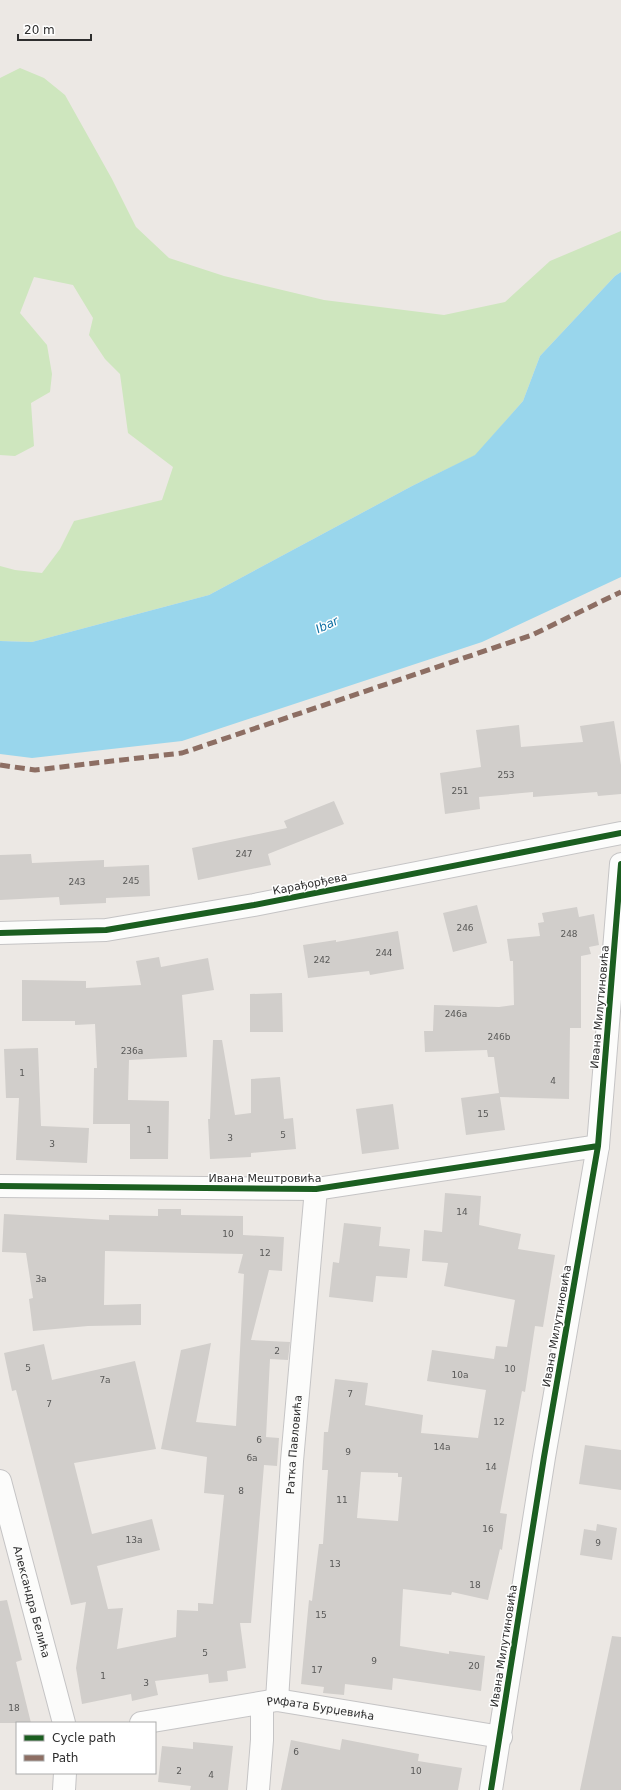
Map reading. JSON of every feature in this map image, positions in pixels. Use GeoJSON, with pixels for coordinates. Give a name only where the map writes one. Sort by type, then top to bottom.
{"type":"FeatureCollection","features":[{"type":"Feature","properties":{"kind":"street","name":"Карађорђева"},"geometry":{"type":"LineString","coordinates":[[0,933],[106,930],[254,905],[621,833]]}},
{"type":"Feature","properties":{"kind":"street","name":"Ивана Милутиновића"},"geometry":{"type":"LineString","coordinates":[[491,1790],[501,1737],[544,1457],[598,1146],[621,864]]}},
{"type":"Feature","properties":{"kind":"street","name":"Ивана Мештровића"},"geometry":{"type":"LineString","coordinates":[[0,1186],[316,1189],[598,1146]]}},
{"type":"Feature","properties":{"kind":"street","name":"Ратка Павловића"},"geometry":{"type":"LineString","coordinates":[[258,1790],[262,1740],[270,1702],[316,1189]]}},
{"type":"Feature","properties":{"kind":"street","name":"Александра Белића"},"geometry":{"type":"LineString","coordinates":[[0,1481],[64,1722]]}},
{"type":"Feature","properties":{"kind":"street","name":"Рифата Бурџевића"},"geometry":{"type":"LineString","coordinates":[[147,1722],[270,1702],[501,1737]]}},
{"type":"Feature","properties":{"kind":"street"},"geometry":{"type":"LineString","coordinates":[[64,1790],[65,1774]]}},
{"type":"Feature","properties":{"kind":"green space"},"geometry":{"type":"Polygon","coordinates":[[[20,68],[44,78],[65,95],[112,179],[136,227],[169,258],[224,276],[324,300],[444,315],[505,302],[550,261],[621,231],[621,272],[615,276],[540,356],[523,401],[476,455],[412,486],[209,595],[32,642],[0,641],[0,566],[15,570],[42,573],[60,549],[74,521],[162,500],[173,467],[128,433],[120,374],[105,359],[89,335],[93,318],[73,285],[34,277],[20,313],[47,345],[52,374],[50,392],[31,403],[34,446],[15,456],[0,455],[0,78],[20,68]]]}},
{"type":"Feature","properties":{"kind":"water","name":"Ibar"},"geometry":{"type":"Polygon","coordinates":[[[621,272],[621,577],[482,642],[182,741],[32,758],[0,754],[0,641],[32,642],[209,595],[412,486],[475,455],[523,401],[540,356],[615,276],[621,272]]]}},
{"type":"Feature","properties":{"kind":"building"},"geometry":{"type":"Polygon","coordinates":[[[614,721],[621,765],[621,794],[598,796],[597,792],[533,797],[533,792],[479,797],[480,809],[445,814],[440,773],[481,767],[476,730],[519,725],[521,747],[583,742],[580,726],[614,721]]]}},
{"type":"Feature","properties":{"kind":"building"},"geometry":{"type":"Polygon","coordinates":[[[334,801],[344,824],[268,854],[271,865],[198,880],[192,848],[287,828],[284,821],[334,801]]]}},
{"type":"Feature","properties":{"kind":"building"},"geometry":{"type":"Polygon","coordinates":[[[31,854],[32,863],[104,860],[104,867],[149,865],[150,896],[106,898],[106,903],[60,905],[59,897],[0,900],[0,855],[31,854]]]}},
{"type":"Feature","properties":{"kind":"building"},"geometry":{"type":"Polygon","coordinates":[[[477,905],[487,943],[453,952],[443,913],[477,905]]]}},
{"type":"Feature","properties":{"kind":"building"},"geometry":{"type":"Polygon","coordinates":[[[577,907],[579,917],[594,914],[599,945],[589,947],[591,954],[581,956],[581,1028],[570,1028],[569,1099],[500,1097],[505,1130],[466,1135],[461,1098],[499,1093],[494,1057],[488,1057],[487,1050],[425,1052],[424,1031],[433,1031],[434,1005],[499,1007],[514,1005],[513,961],[510,961],[507,939],[540,936],[538,923],[544,922],[542,913],[577,907]]]}},
{"type":"Feature","properties":{"kind":"building"},"geometry":{"type":"Polygon","coordinates":[[[398,931],[404,969],[370,975],[369,971],[308,978],[303,945],[336,940],[336,942],[398,931]]]}},
{"type":"Feature","properties":{"kind":"building"},"geometry":{"type":"Polygon","coordinates":[[[159,957],[161,967],[208,958],[214,990],[182,995],[187,1057],[129,1060],[128,1100],[169,1101],[168,1159],[130,1159],[130,1124],[93,1124],[94,1068],[97,1068],[95,1024],[75,1025],[75,1021],[22,1021],[22,980],[86,981],[86,988],[141,985],[136,961],[159,957]]]}},
{"type":"Feature","properties":{"kind":"building"},"geometry":{"type":"Polygon","coordinates":[[[282,993],[283,1032],[250,1032],[250,994],[282,993]]]}},
{"type":"Feature","properties":{"kind":"building"},"geometry":{"type":"Polygon","coordinates":[[[213,1040],[222,1040],[235,1115],[251,1113],[251,1079],[280,1077],[284,1119],[293,1118],[296,1149],[251,1153],[251,1157],[210,1159],[208,1119],[210,1119],[213,1040]]]}},
{"type":"Feature","properties":{"kind":"building"},"geometry":{"type":"Polygon","coordinates":[[[38,1048],[41,1126],[89,1128],[87,1163],[16,1160],[19,1098],[6,1098],[4,1049],[38,1048]]]}},
{"type":"Feature","properties":{"kind":"building"},"geometry":{"type":"Polygon","coordinates":[[[393,1104],[399,1149],[362,1154],[356,1109],[393,1104]]]}},
{"type":"Feature","properties":{"kind":"building"},"geometry":{"type":"Polygon","coordinates":[[[445,1193],[481,1196],[479,1225],[521,1234],[518,1249],[555,1255],[543,1327],[535,1326],[525,1392],[522,1391],[500,1513],[507,1514],[502,1550],[500,1549],[488,1600],[452,1592],[451,1595],[403,1589],[400,1646],[449,1654],[449,1651],[485,1656],[481,1691],[393,1678],[392,1690],[345,1684],[344,1695],[323,1693],[324,1687],[301,1684],[309,1600],[312,1601],[319,1544],[323,1544],[328,1470],[322,1470],[324,1432],[328,1432],[335,1379],[368,1383],[365,1405],[423,1415],[421,1433],[478,1438],[486,1390],[427,1381],[432,1350],[494,1359],[496,1346],[507,1347],[515,1300],[444,1286],[448,1263],[422,1261],[424,1230],[442,1232],[445,1193]],[[361,1472],[357,1518],[398,1521],[402,1477],[398,1477],[398,1473],[361,1472]]]}},
{"type":"Feature","properties":{"kind":"building"},"geometry":{"type":"Polygon","coordinates":[[[158,1209],[181,1209],[181,1215],[243,1216],[243,1235],[284,1237],[282,1271],[269,1270],[251,1340],[290,1342],[288,1360],[270,1359],[266,1437],[279,1438],[277,1466],[264,1465],[251,1623],[240,1623],[246,1668],[227,1671],[228,1681],[209,1683],[208,1674],[155,1681],[158,1695],[132,1701],[131,1694],[82,1704],[76,1668],[86,1602],[71,1605],[16,1390],[12,1391],[4,1353],[44,1344],[52,1380],[135,1361],[156,1449],[74,1463],[92,1534],[152,1519],[160,1550],[97,1566],[108,1609],[123,1608],[117,1649],[176,1637],[177,1610],[198,1611],[198,1603],[213,1604],[224,1495],[204,1493],[207,1457],[161,1449],[181,1350],[211,1343],[196,1422],[236,1426],[244,1274],[238,1273],[243,1254],[105,1251],[104,1305],[141,1304],[141,1325],[88,1326],[33,1331],[29,1299],[33,1298],[26,1253],[2,1252],[4,1214],[109,1220],[109,1215],[158,1216],[158,1209]]]}},
{"type":"Feature","properties":{"kind":"building"},"geometry":{"type":"Polygon","coordinates":[[[344,1223],[381,1227],[379,1246],[410,1249],[407,1278],[376,1276],[373,1302],[329,1297],[333,1262],[339,1263],[344,1223]]]}},
{"type":"Feature","properties":{"kind":"building"},"geometry":{"type":"Polygon","coordinates":[[[585,1445],[621,1450],[621,1490],[579,1484],[585,1445]]]}},
{"type":"Feature","properties":{"kind":"building"},"geometry":{"type":"Polygon","coordinates":[[[597,1524],[617,1528],[612,1560],[580,1555],[584,1529],[596,1531],[597,1524]]]}},
{"type":"Feature","properties":{"kind":"building"},"geometry":{"type":"Polygon","coordinates":[[[7,1600],[22,1660],[16,1662],[31,1722],[0,1723],[0,1601],[7,1600]]]}},
{"type":"Feature","properties":{"kind":"building"},"geometry":{"type":"Polygon","coordinates":[[[612,1636],[621,1637],[621,1790],[580,1790],[612,1636]]]}},
{"type":"Feature","properties":{"kind":"building"},"geometry":{"type":"Polygon","coordinates":[[[342,1739],[419,1754],[418,1761],[462,1768],[458,1790],[281,1790],[291,1740],[340,1750],[342,1739]]]}},
{"type":"Feature","properties":{"kind":"building"},"geometry":{"type":"Polygon","coordinates":[[[193,1742],[233,1746],[228,1790],[190,1790],[191,1786],[158,1782],[162,1746],[193,1749],[193,1742]]]}},
{"type":"Feature","properties":{"kind":"marked path"},"geometry":{"type":"LineString","coordinates":[[0,765],[35,770],[182,753],[532,635],[621,592]]}},
{"type":"Feature","properties":{"kind":"cycle path"},"geometry":{"type":"LineString","coordinates":[[0,933],[106,930],[254,905],[621,833]]}},
{"type":"Feature","properties":{"kind":"cycle path"},"geometry":{"type":"LineString","coordinates":[[491,1790],[544,1457],[598,1146],[621,864]]}},
{"type":"Feature","properties":{"kind":"cycle path"},"geometry":{"type":"LineString","coordinates":[[0,1186],[316,1189],[598,1146]]}}]}
